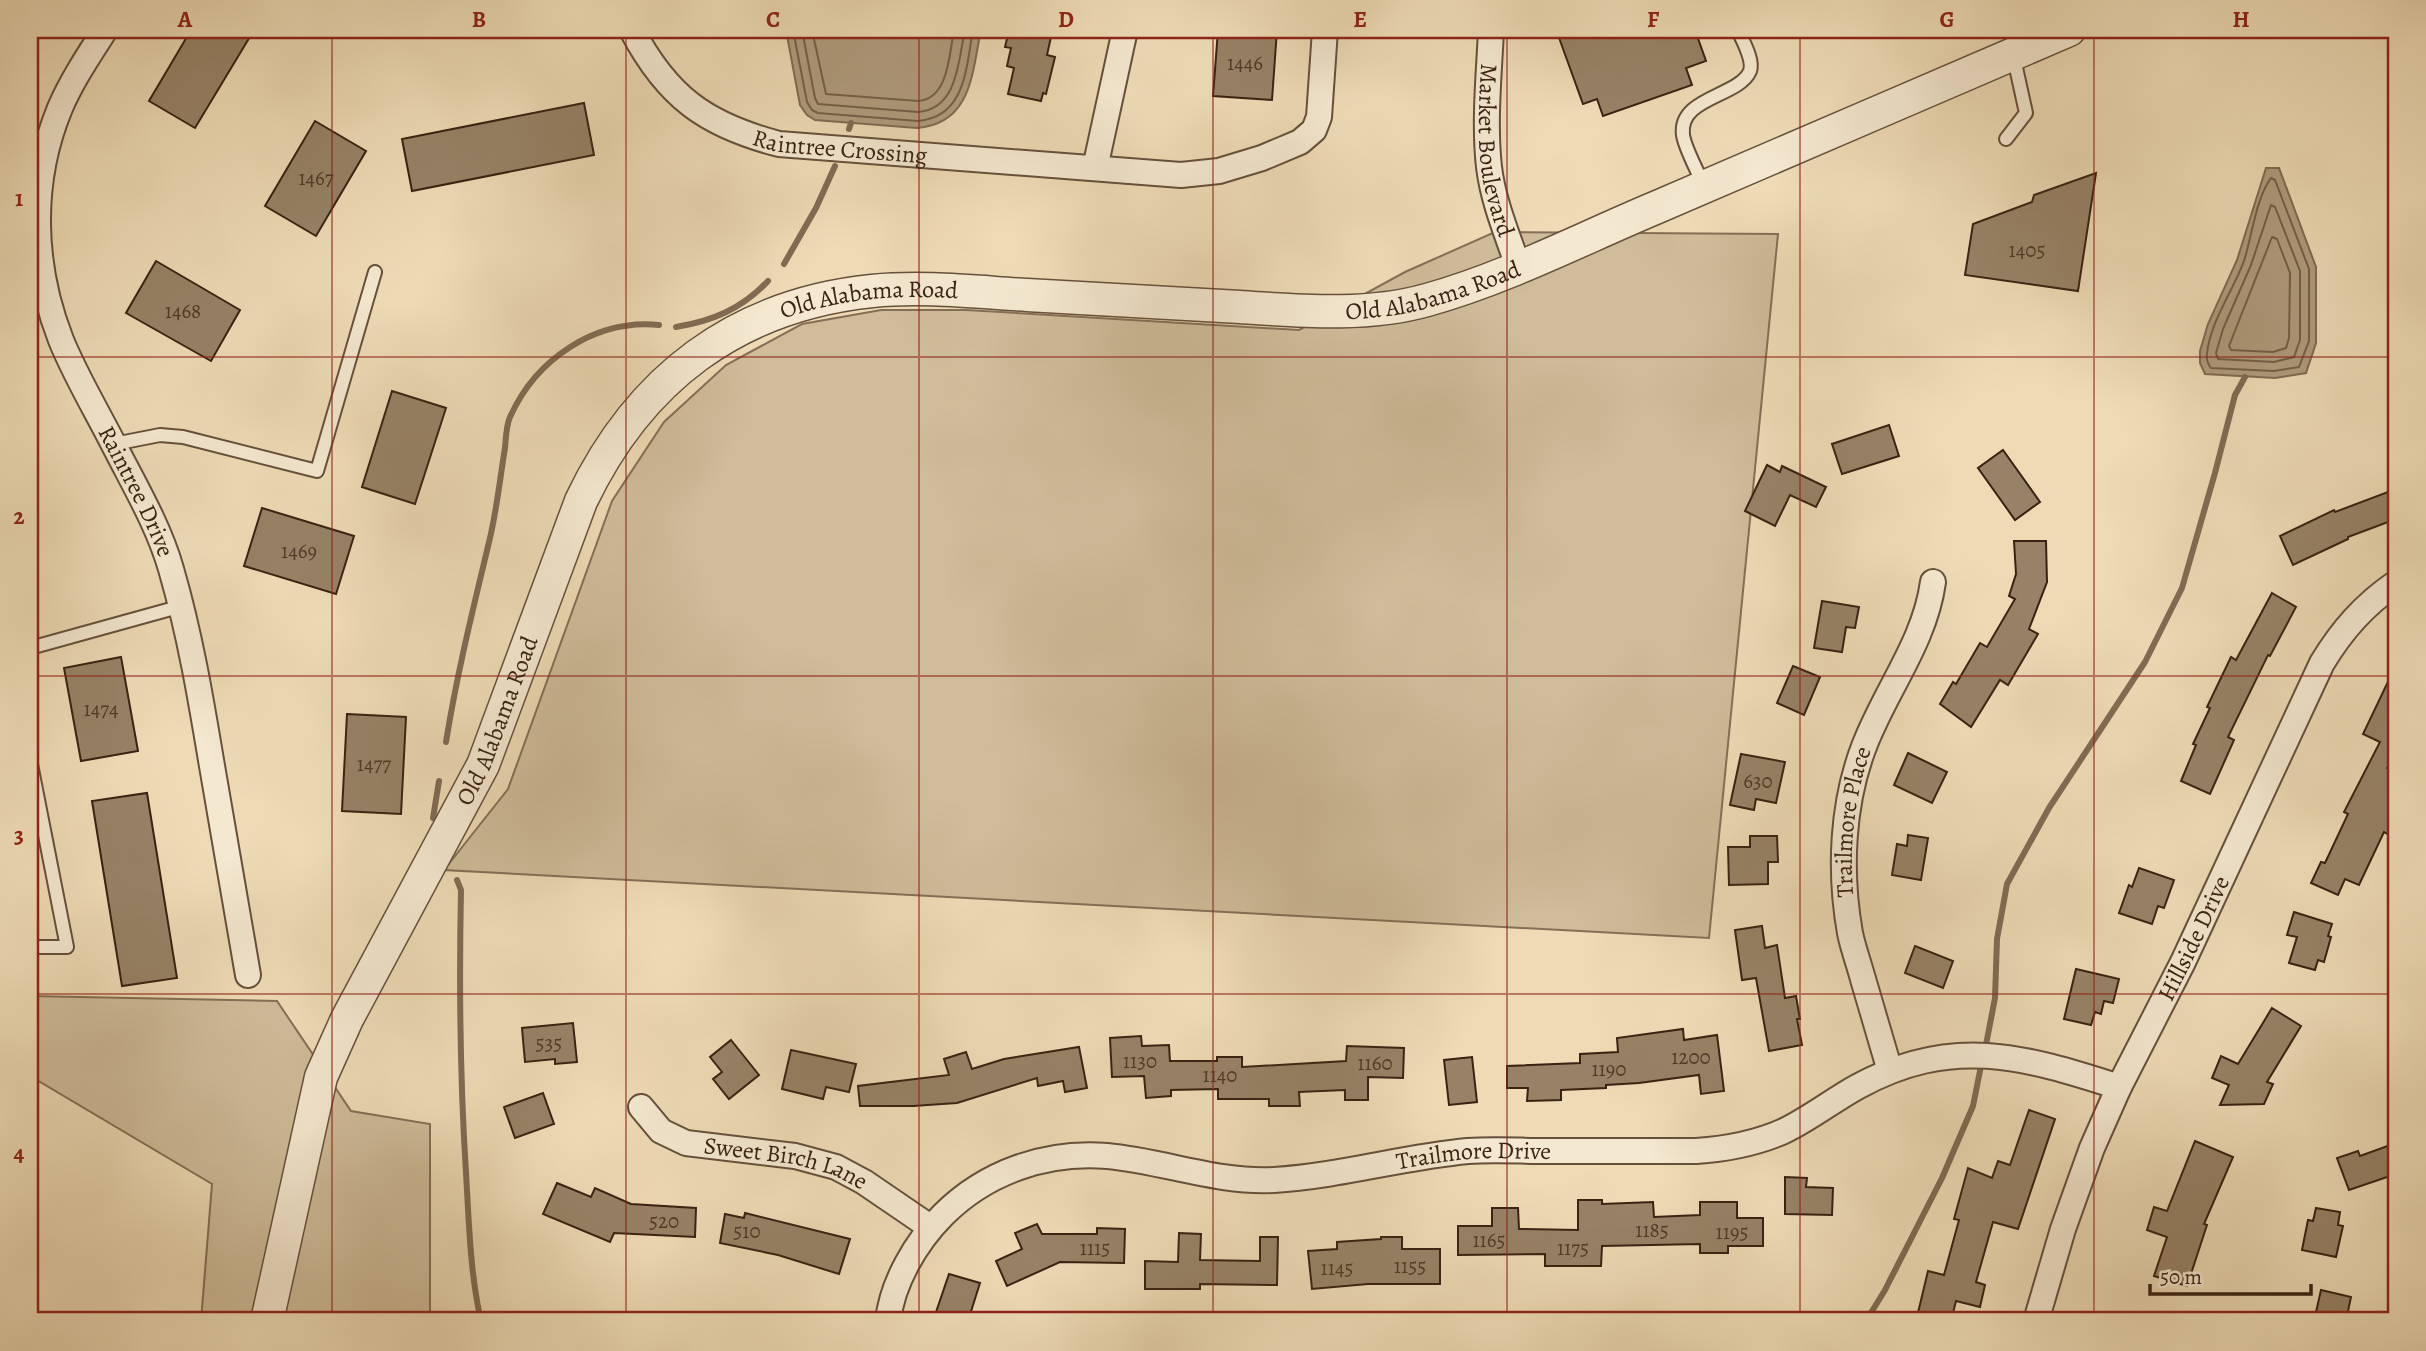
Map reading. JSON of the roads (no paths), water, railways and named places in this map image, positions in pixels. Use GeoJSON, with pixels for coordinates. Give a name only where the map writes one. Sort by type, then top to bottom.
{"type":"FeatureCollection","features":[{"type":"Feature","properties":{"kind":"street","name":"Raintree Drive"},"geometry":{"type":"LineString","coordinates":[[105,30],[60,109],[48,148],[40,187],[40,266],[49,306],[62,343],[155,527],[170,565],[192,650],[248,975]]}},
{"type":"Feature","properties":{"kind":"street","name":"Raintree Crossing"},"geometry":{"type":"LineString","coordinates":[[632,30],[664,80],[685,102],[742,135],[779,144],[1181,174],[1219,171],[1262,158],[1300,142],[1314,130],[1319,117],[1325,30]]}},
{"type":"Feature","properties":{"kind":"street"},"geometry":{"type":"LineString","coordinates":[[1095,168],[1125,30]]}},
{"type":"Feature","properties":{"kind":"street","name":"Market Boulevard"},"geometry":{"type":"LineString","coordinates":[[1491,30],[1487,130],[1489,167],[1494,195],[1518,266]]}},
{"type":"Feature","properties":{"kind":"street","name":"Old Alabama Road"},"geometry":{"type":"LineString","coordinates":[[267,1321],[314,1105],[333,1047],[483,765],[581,501],[618,434],[632,417],[677,371],[715,343],[754,322],[793,306],[875,290],[961,291],[1337,311],[1383,308],[1424,301],[1518,266],[2069,30]]}},
{"type":"Feature","properties":{"kind":"street","name":"Trailmore Place"},"geometry":{"type":"LineString","coordinates":[[1890,1071],[1850,934],[1844,886],[1845,836],[1852,788],[1864,746],[1881,707],[1924,626],[1933,582]]}},
{"type":"Feature","properties":{"kind":"street","name":"Hillside Drive"},"geometry":{"type":"LineString","coordinates":[[2036,1321],[2063,1229],[2092,1148],[2119,1087],[2183,962],[2322,663],[2354,617],[2396,583]]}},
{"type":"Feature","properties":{"kind":"street","name":"Trailmore Drive"},"geometry":{"type":"LineString","coordinates":[[888,1321],[905,1266],[930,1227],[958,1199],[990,1178],[1028,1163],[1065,1156],[1107,1156],[1221,1177],[1270,1180],[1309,1177],[1471,1150],[1696,1151],[1730,1148],[1759,1141],[1786,1130],[1857,1087],[1890,1071],[1937,1057],[1992,1054],[2055,1066],[2119,1087]]}},
{"type":"Feature","properties":{"kind":"street","name":"Sweet Birch Lane"},"geometry":{"type":"LineString","coordinates":[[640,1107],[662,1131],[686,1143],[795,1156],[836,1167],[864,1182],[930,1227]]}},
{"type":"Feature","properties":{"kind":"lane"},"geometry":{"type":"LineString","coordinates":[[1704,187],[1683,134],[1685,119],[1694,108],[1743,80],[1750,70],[1750,61],[1738,30]]}},
{"type":"Feature","properties":{"kind":"lane"},"geometry":{"type":"LineString","coordinates":[[2006,139],[2026,113],[2013,54]]}},
{"type":"Feature","properties":{"kind":"lane"},"geometry":{"type":"LineString","coordinates":[[114,444],[160,435],[183,437],[317,471],[375,272]]}},
{"type":"Feature","properties":{"kind":"lane"},"geometry":{"type":"LineString","coordinates":[[30,648],[181,606]]}},
{"type":"Feature","properties":{"kind":"lane"},"geometry":{"type":"LineString","coordinates":[[30,759],[67,947],[30,947]]}},
{"type":"Feature","properties":{"kind":"water"},"geometry":{"type":"Polygon","coordinates":[[[786,30],[981,30],[971,78],[959,106],[949,117],[917,128],[815,120],[807,115],[800,105],[786,30]]]}},
{"type":"Feature","properties":{"kind":"water"},"geometry":{"type":"Polygon","coordinates":[[[2266,168],[2279,168],[2316,267],[2316,343],[2306,373],[2275,378],[2205,374],[2200,363],[2200,351],[2208,324],[2237,260],[2266,168]]]}},
{"type":"Feature","properties":{"kind":"waterway"},"geometry":{"type":"LineString","coordinates":[[849,129],[851,123]]}},
{"type":"Feature","properties":{"kind":"waterway"},"geometry":{"type":"LineString","coordinates":[[784,264],[816,208],[835,166]]}},
{"type":"Feature","properties":{"kind":"waterway"},"geometry":{"type":"LineString","coordinates":[[676,327],[726,312],[748,299],[768,281]]}},
{"type":"Feature","properties":{"kind":"waterway"},"geometry":{"type":"LineString","coordinates":[[446,742],[492,527],[510,417],[535,377],[570,347],[612,329],[659,325]]}},
{"type":"Feature","properties":{"kind":"waterway"},"geometry":{"type":"LineString","coordinates":[[1985,1050],[1995,998],[1997,939],[2007,884],[2049,808],[2145,662],[2182,588],[2235,395],[2245,377]]}},
{"type":"Feature","properties":{"kind":"waterway"},"geometry":{"type":"LineString","coordinates":[[433,818],[439,781]]}},
{"type":"Feature","properties":{"kind":"waterway"},"geometry":{"type":"LineString","coordinates":[[457,880],[461,890],[460,1032],[464,1138],[472,1266],[481,1321]]}},
{"type":"Feature","properties":{"kind":"waterway"},"geometry":{"type":"LineString","coordinates":[[1866,1321],[1885,1290],[1942,1178],[1973,1106],[1982,1061]]}}]}
